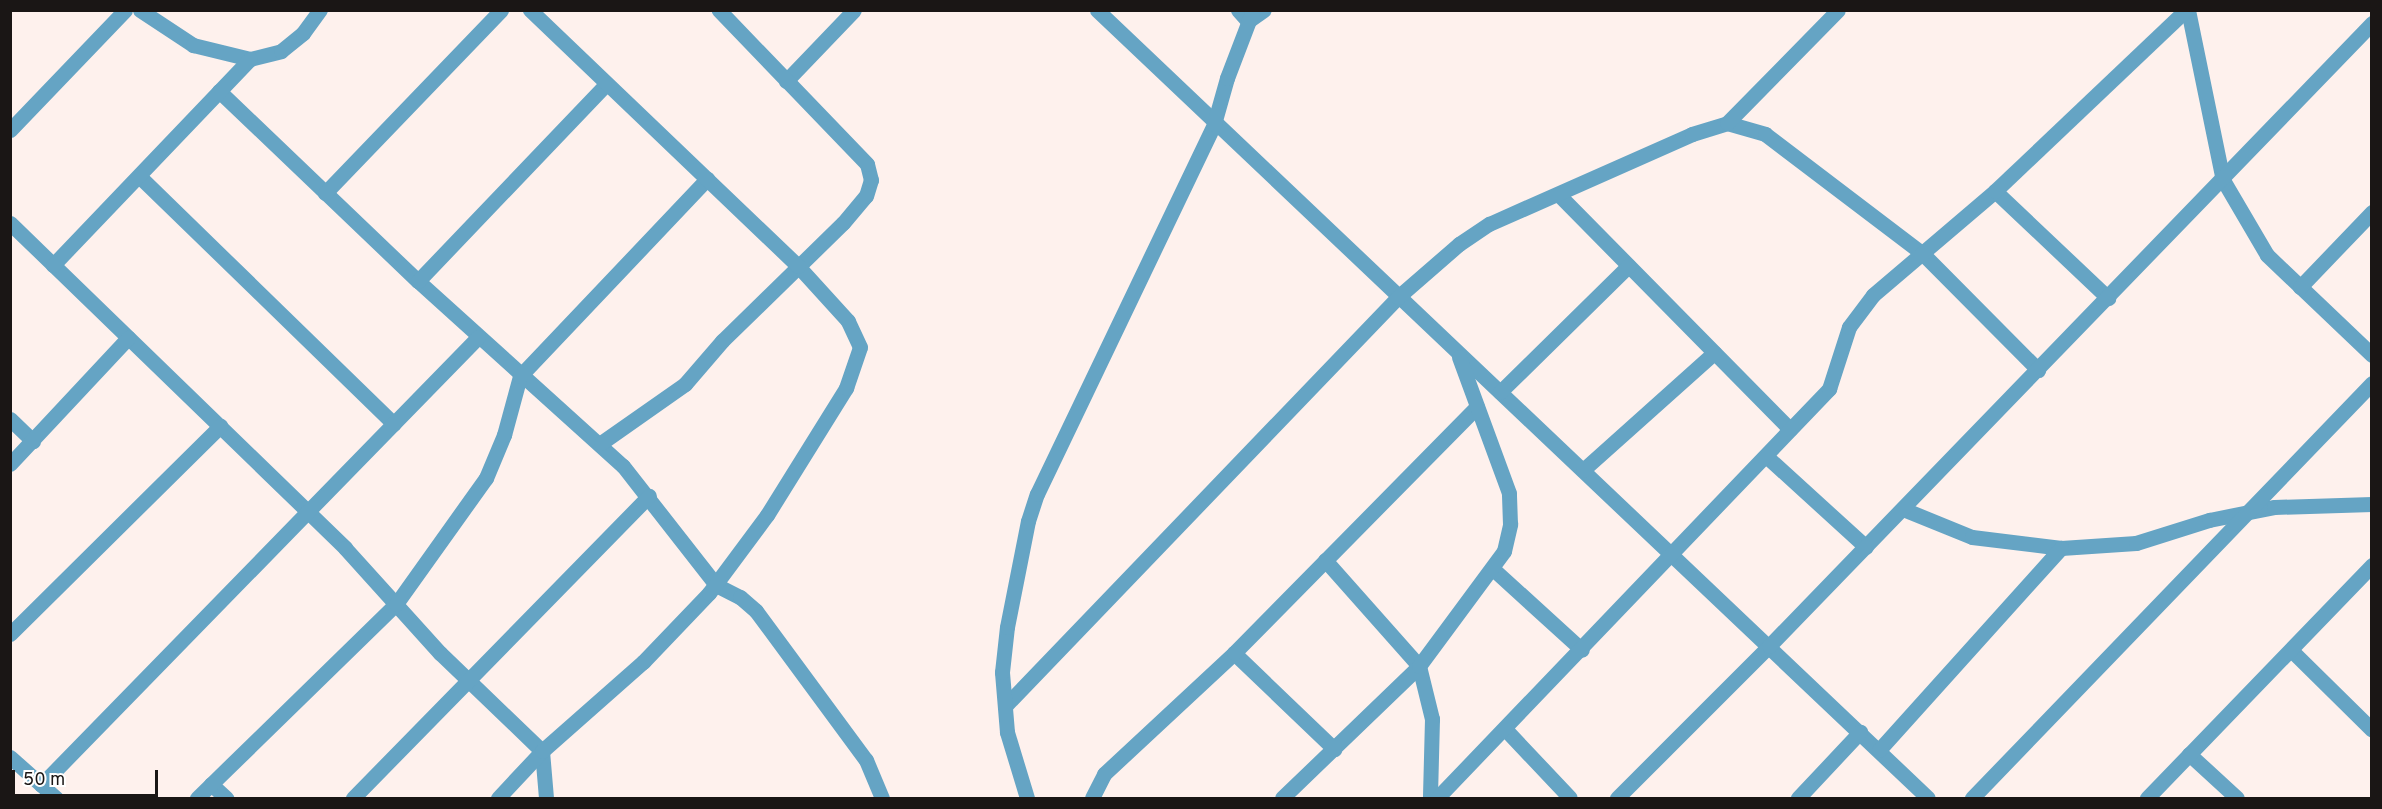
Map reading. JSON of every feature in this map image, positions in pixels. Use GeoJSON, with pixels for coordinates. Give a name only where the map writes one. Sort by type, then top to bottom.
{"type":"FeatureCollection","features":[{"type":"Feature","properties":{"kind":"street"},"geometry":{"type":"LineString","coordinates":[[10,130],[125,10]]}},
{"type":"Feature","properties":{"kind":"street"},"geometry":{"type":"LineString","coordinates":[[140,10],[193,45],[250,59],[281,51],[303,33],[320,10]]}},
{"type":"Feature","properties":{"kind":"street"},"geometry":{"type":"LineString","coordinates":[[325,193],[501,10]]}},
{"type":"Feature","properties":{"kind":"street"},"geometry":{"type":"LineString","coordinates":[[498,798],[542,751],[643,662],[716,585],[767,514],[846,388],[860,347],[848,321],[798,266],[530,10]]}},
{"type":"Feature","properties":{"kind":"street"},"geometry":{"type":"LineString","coordinates":[[601,443],[685,384],[798,266],[843,224],[866,196],[872,180],[867,165],[719,10]]}},
{"type":"Feature","properties":{"kind":"street"},"geometry":{"type":"LineString","coordinates":[[786,81],[854,10]]}},
{"type":"Feature","properties":{"kind":"street"},"geometry":{"type":"LineString","coordinates":[[1097,10],[1214,124],[1928,798]]}},
{"type":"Feature","properties":{"kind":"street"},"geometry":{"type":"LineString","coordinates":[[1027,798],[1007,732],[1002,672],[1007,627],[1036,494],[1214,124],[1246,14],[1264,10]]}},
{"type":"Feature","properties":{"kind":"street"},"geometry":{"type":"LineString","coordinates":[[1005,706],[1398,297],[1459,244],[1489,224],[1559,195],[1692,134],[1727,123],[1838,10]]}},
{"type":"Feature","properties":{"kind":"street"},"geometry":{"type":"LineString","coordinates":[[2187,10],[2223,180],[2267,255],[2372,355]]}},
{"type":"Feature","properties":{"kind":"street"},"geometry":{"type":"LineString","coordinates":[[1437,798],[1674,556],[1829,389],[1849,327],[1873,295],[1995,191],[2187,10]]}},
{"type":"Feature","properties":{"kind":"street"},"geometry":{"type":"LineString","coordinates":[[1617,798],[1866,547],[2223,180],[2372,23]]}},
{"type":"Feature","properties":{"kind":"street"},"geometry":{"type":"LineString","coordinates":[[53,265],[140,177],[250,59]]}},
{"type":"Feature","properties":{"kind":"street"},"geometry":{"type":"LineString","coordinates":[[418,281],[606,84]]}},
{"type":"Feature","properties":{"kind":"street"},"geometry":{"type":"LineString","coordinates":[[219,91],[520,376],[601,443],[649,496],[716,585],[740,597],[756,611],[866,760],[882,798]]}},
{"type":"Feature","properties":{"kind":"street"},"geometry":{"type":"LineString","coordinates":[[1727,123],[1765,134],[1922,253],[2038,370]]}},
{"type":"Feature","properties":{"kind":"street"},"geometry":{"type":"LineString","coordinates":[[140,177],[394,424]]}},
{"type":"Feature","properties":{"kind":"street"},"geometry":{"type":"LineString","coordinates":[[197,798],[396,604],[486,478],[507,426],[520,376],[708,179]]}},
{"type":"Feature","properties":{"kind":"street"},"geometry":{"type":"LineString","coordinates":[[1995,191],[2108,298]]}},
{"type":"Feature","properties":{"kind":"street"},"geometry":{"type":"LineString","coordinates":[[1559,195],[1790,429]]}},
{"type":"Feature","properties":{"kind":"street"},"geometry":{"type":"LineString","coordinates":[[2300,287],[2372,212]]}},
{"type":"Feature","properties":{"kind":"street"},"geometry":{"type":"LineString","coordinates":[[10,223],[308,512],[469,680],[542,751],[546,798]]}},
{"type":"Feature","properties":{"kind":"street"},"geometry":{"type":"LineString","coordinates":[[1500,392],[1628,266]]}},
{"type":"Feature","properties":{"kind":"street"},"geometry":{"type":"LineString","coordinates":[[41,785],[478,337]]}},
{"type":"Feature","properties":{"kind":"street"},"geometry":{"type":"LineString","coordinates":[[10,464],[128,338]]}},
{"type":"Feature","properties":{"kind":"street"},"geometry":{"type":"LineString","coordinates":[[1282,798],[1419,666],[1504,551],[1510,524],[1509,493],[1458,352]]}},
{"type":"Feature","properties":{"kind":"street"},"geometry":{"type":"LineString","coordinates":[[1583,470],[1714,353]]}},
{"type":"Feature","properties":{"kind":"street"},"geometry":{"type":"LineString","coordinates":[[1972,798],[2372,383]]}},
{"type":"Feature","properties":{"kind":"street"},"geometry":{"type":"LineString","coordinates":[[1092,798],[1104,774],[1234,653],[1477,407]]}},
{"type":"Feature","properties":{"kind":"street"},"geometry":{"type":"LineString","coordinates":[[10,419],[33,441]]}},
{"type":"Feature","properties":{"kind":"street"},"geometry":{"type":"LineString","coordinates":[[10,634],[220,426]]}},
{"type":"Feature","properties":{"kind":"street"},"geometry":{"type":"LineString","coordinates":[[1766,456],[1866,547]]}},
{"type":"Feature","properties":{"kind":"street"},"geometry":{"type":"LineString","coordinates":[[353,798],[649,496]]}},
{"type":"Feature","properties":{"kind":"street"},"geometry":{"type":"LineString","coordinates":[[1903,509],[1972,537],[2061,548],[2136,543],[2274,507],[2372,504]]}},
{"type":"Feature","properties":{"kind":"street"},"geometry":{"type":"LineString","coordinates":[[1879,750],[2061,548]]}},
{"type":"Feature","properties":{"kind":"street"},"geometry":{"type":"LineString","coordinates":[[1325,560],[1419,666],[1432,720],[1430,798]]}},
{"type":"Feature","properties":{"kind":"street"},"geometry":{"type":"LineString","coordinates":[[2147,798],[2292,651],[2372,565]]}},
{"type":"Feature","properties":{"kind":"street"},"geometry":{"type":"LineString","coordinates":[[1492,569],[1582,650]]}},
{"type":"Feature","properties":{"kind":"street"},"geometry":{"type":"LineString","coordinates":[[2292,651],[2372,730]]}},
{"type":"Feature","properties":{"kind":"street"},"geometry":{"type":"LineString","coordinates":[[1234,653],[1335,749]]}},
{"type":"Feature","properties":{"kind":"street"},"geometry":{"type":"LineString","coordinates":[[1506,730],[1570,798]]}},
{"type":"Feature","properties":{"kind":"street"},"geometry":{"type":"LineString","coordinates":[[1798,798],[1860,732]]}},
{"type":"Feature","properties":{"kind":"street"},"geometry":{"type":"LineString","coordinates":[[2189,754],[2237,798]]}},
{"type":"Feature","properties":{"kind":"street"},"geometry":{"type":"LineString","coordinates":[[10,757],[56,798]]}},
{"type":"Feature","properties":{"kind":"street"},"geometry":{"type":"LineString","coordinates":[[211,784],[226,798]]}}]}
